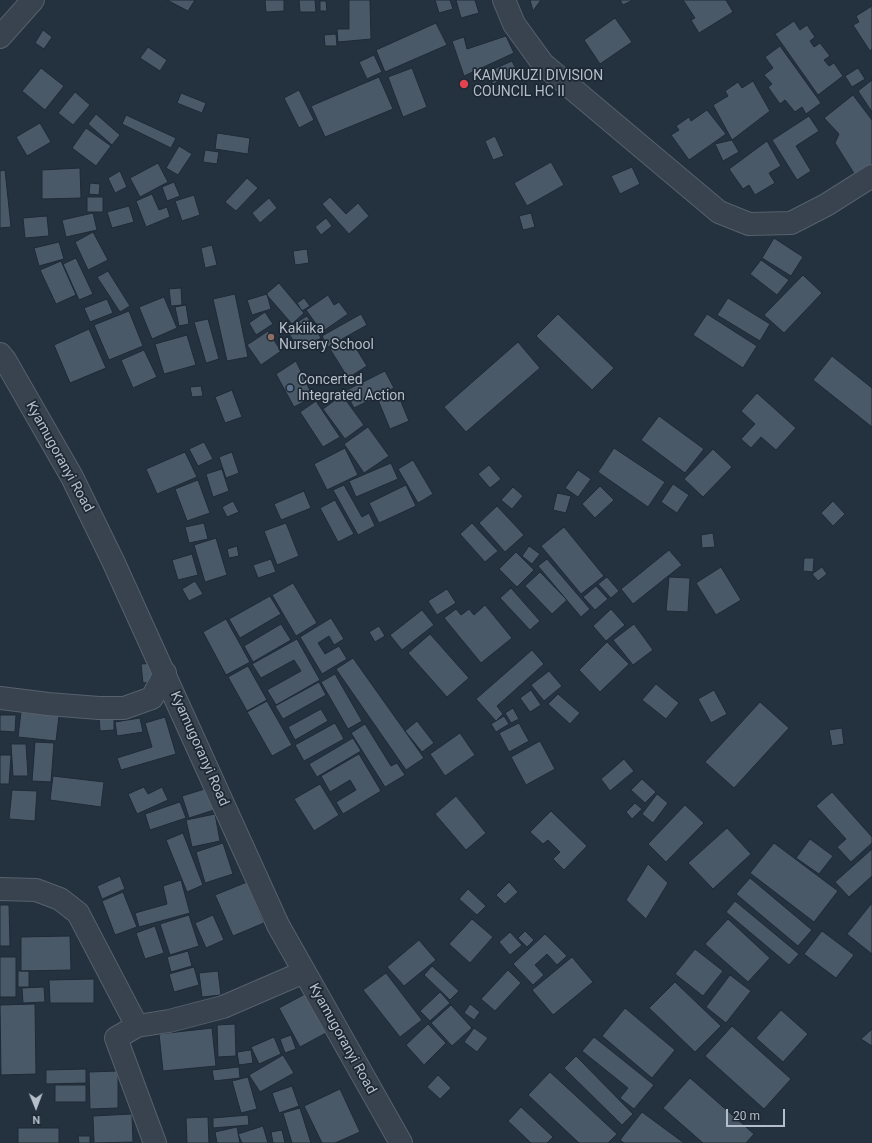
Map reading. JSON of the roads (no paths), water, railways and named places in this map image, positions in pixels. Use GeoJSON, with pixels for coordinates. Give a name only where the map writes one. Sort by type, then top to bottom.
{"type":"FeatureCollection","features":[{"type":"Feature","properties":{"kind":"street"},"geometry":{"type":"LineString","coordinates":[[0,37],[33,0]]}},
{"type":"Feature","properties":{"kind":"street"},"geometry":{"type":"LineString","coordinates":[[504,0],[514,24],[543,64],[719,212],[749,224],[791,223],[826,205],[872,176]]}},
{"type":"Feature","properties":{"kind":"street","name":"Kyamugoranyi Road"},"geometry":{"type":"LineString","coordinates":[[0,354],[5,360],[72,477],[113,561],[278,925],[401,1143]]}},
{"type":"Feature","properties":{"kind":"street"},"geometry":{"type":"LineString","coordinates":[[0,698],[99,708],[124,708],[152,698],[165,673]]}},
{"type":"Feature","properties":{"kind":"street"},"geometry":{"type":"LineString","coordinates":[[0,889],[36,890],[60,899],[78,913],[137,1026]]}},
{"type":"Feature","properties":{"kind":"street"},"geometry":{"type":"LineString","coordinates":[[155,1143],[116,1038],[137,1026],[170,1021],[223,1007],[304,972]]}},
{"type":"Feature","properties":{"kind":"place","name":"KAMUKUZI DIVISION COUNCIL HC II"},"geometry":{"type":"Point","coordinates":[464,84]}},
{"type":"Feature","properties":{"kind":"place","name":"Kakiika Nursery School"},"geometry":{"type":"Point","coordinates":[271,337]}},
{"type":"Feature","properties":{"kind":"place","name":"Concerted Integrated Action"},"geometry":{"type":"Point","coordinates":[290,388]}}]}
